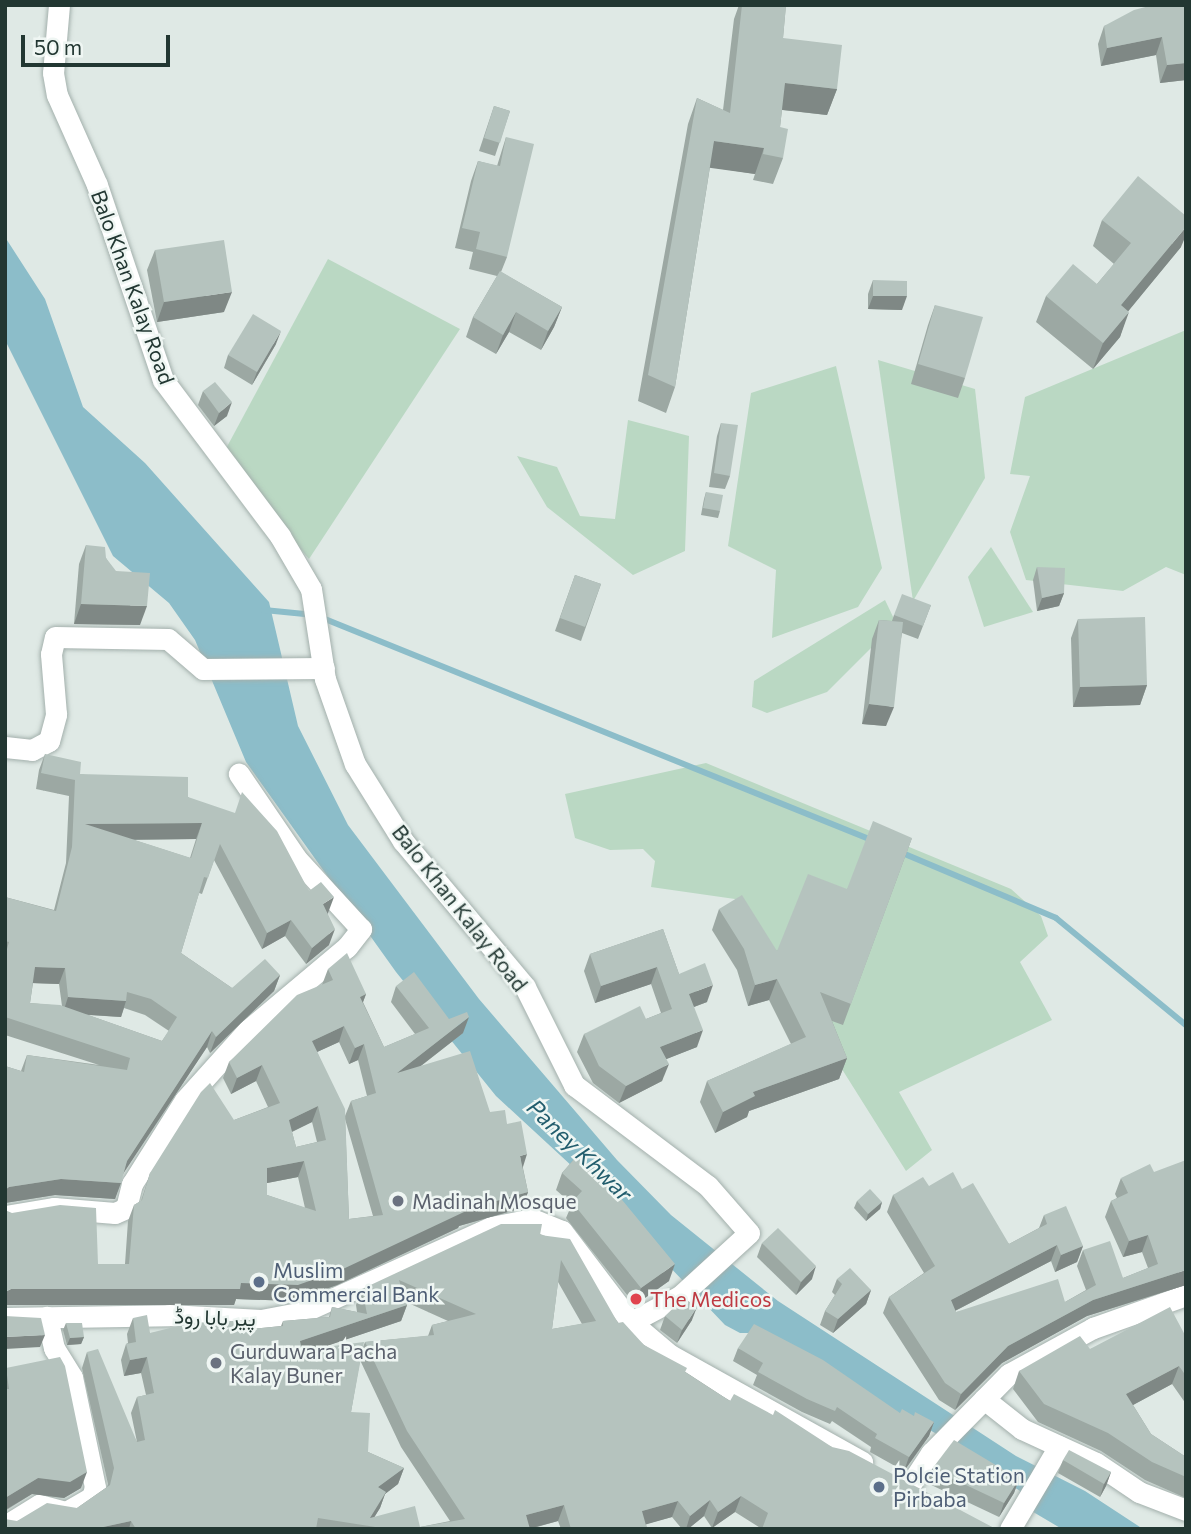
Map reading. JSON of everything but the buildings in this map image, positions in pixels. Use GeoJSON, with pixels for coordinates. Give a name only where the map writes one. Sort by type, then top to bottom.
{"type":"FeatureCollection","features":[{"type":"Feature","properties":{"kind":"street","name":"Balo Khan Kalay Road"},"geometry":{"type":"LineString","coordinates":[[59,5],[53,73],[57,95],[97,185],[163,380],[280,536],[311,589],[335,716],[355,764],[403,841],[525,987],[574,1085],[708,1186],[749,1233],[680,1296],[631,1322]]}},
{"type":"Feature","properties":{"kind":"street"},"geometry":{"type":"LineString","coordinates":[[5,747],[32,750],[49,741],[56,714],[51,654],[55,637],[168,639],[203,669],[324,668]]}},
{"type":"Feature","properties":{"kind":"street"},"geometry":{"type":"LineString","coordinates":[[5,1216],[54,1208],[115,1213],[126,1208],[132,1184],[185,1100],[248,1030],[347,947],[361,929],[296,858],[239,774]]}},
{"type":"Feature","properties":{"kind":"street","name":"پیر بابا روڈ"},"geometry":{"type":"LineString","coordinates":[[5,1318],[169,1315],[261,1320],[303,1312],[491,1227],[532,1219],[562,1231],[631,1322]]}},
{"type":"Feature","properties":{"kind":"street"},"geometry":{"type":"LineString","coordinates":[[908,1488],[931,1453],[1009,1374],[1046,1351],[1093,1328],[1186,1295]]}},
{"type":"Feature","properties":{"kind":"street"},"geometry":{"type":"LineString","coordinates":[[5,1526],[39,1505],[66,1512],[92,1497],[95,1487],[72,1377],[54,1348],[47,1317]]}},
{"type":"Feature","properties":{"kind":"street"},"geometry":{"type":"LineString","coordinates":[[631,1322],[670,1355],[908,1488],[933,1499]]}},
{"type":"Feature","properties":{"kind":"street"},"geometry":{"type":"LineString","coordinates":[[977,1406],[1096,1463],[1139,1492],[1186,1510]]}},
{"type":"Feature","properties":{"kind":"street"},"geometry":{"type":"LineString","coordinates":[[1010,1529],[1059,1446]]}},
{"type":"Feature","properties":{"kind":"green space"},"geometry":{"type":"Polygon","coordinates":[[[328,259],[460,329],[309,559],[222,456],[328,259]]]}},
{"type":"Feature","properties":{"kind":"green space"},"geometry":{"type":"Polygon","coordinates":[[[1186,330],[1186,575],[1166,567],[1123,591],[1026,580],[1010,532],[1030,476],[1010,474],[1025,397],[1186,330]]]}},
{"type":"Feature","properties":{"kind":"green space"},"geometry":{"type":"Polygon","coordinates":[[[878,360],[975,389],[985,478],[913,601],[878,360]]]}},
{"type":"Feature","properties":{"kind":"green space"},"geometry":{"type":"Polygon","coordinates":[[[836,366],[882,568],[858,607],[772,638],[776,570],[728,546],[751,393],[836,366]]]}},
{"type":"Feature","properties":{"kind":"green space"},"geometry":{"type":"Polygon","coordinates":[[[628,420],[689,436],[685,551],[633,575],[547,507],[517,456],[557,467],[580,516],[615,519],[628,420]]]}},
{"type":"Feature","properties":{"kind":"green space"},"geometry":{"type":"Polygon","coordinates":[[[991,547],[1033,612],[984,627],[968,577],[991,547]]]}},
{"type":"Feature","properties":{"kind":"green space"},"geometry":{"type":"Polygon","coordinates":[[[885,600],[896,623],[827,692],[767,713],[752,707],[754,681],[885,600]]]}},
{"type":"Feature","properties":{"kind":"green space"},"geometry":{"type":"Polygon","coordinates":[[[706,763],[1011,889],[1041,916],[1048,936],[1020,962],[1052,1020],[899,1092],[932,1150],[906,1171],[735,899],[651,887],[655,861],[643,849],[610,850],[575,838],[565,794],[706,763]]]}},
{"type":"Feature","properties":{"kind":"water","name":"Paney Khwar"},"geometry":{"type":"Polygon","coordinates":[[[5,237],[45,299],[83,407],[145,463],[269,602],[298,726],[348,825],[479,999],[617,1160],[671,1215],[778,1301],[1016,1456],[1085,1491],[1143,1529],[1062,1529],[1018,1503],[1020,1491],[935,1433],[756,1333],[740,1333],[725,1325],[587,1180],[496,1096],[396,972],[246,762],[195,640],[169,603],[113,556],[5,340],[5,237]]]}},
{"type":"Feature","properties":{"kind":"waterway"},"geometry":{"type":"LineString","coordinates":[[264,610],[315,615],[874,841]]}},
{"type":"Feature","properties":{"kind":"waterway"},"geometry":{"type":"LineString","coordinates":[[900,852],[1056,918],[1186,1025]]}},
{"type":"Feature","properties":{"kind":"place","name":"Madinah Mosque"},"geometry":{"type":"Point","coordinates":[398,1201]}},
{"type":"Feature","properties":{"kind":"place","name":"Muslim Commercial Bank"},"geometry":{"type":"Point","coordinates":[259,1282]}},
{"type":"Feature","properties":{"kind":"place","name":"The Medicos"},"geometry":{"type":"Point","coordinates":[636,1299]}},
{"type":"Feature","properties":{"kind":"place","name":"Gurduwara Pacha Kalay Buner"},"geometry":{"type":"Point","coordinates":[216,1363]}},
{"type":"Feature","properties":{"kind":"place","name":"Polcie Station Pirbaba"},"geometry":{"type":"Point","coordinates":[879,1487]}}]}
